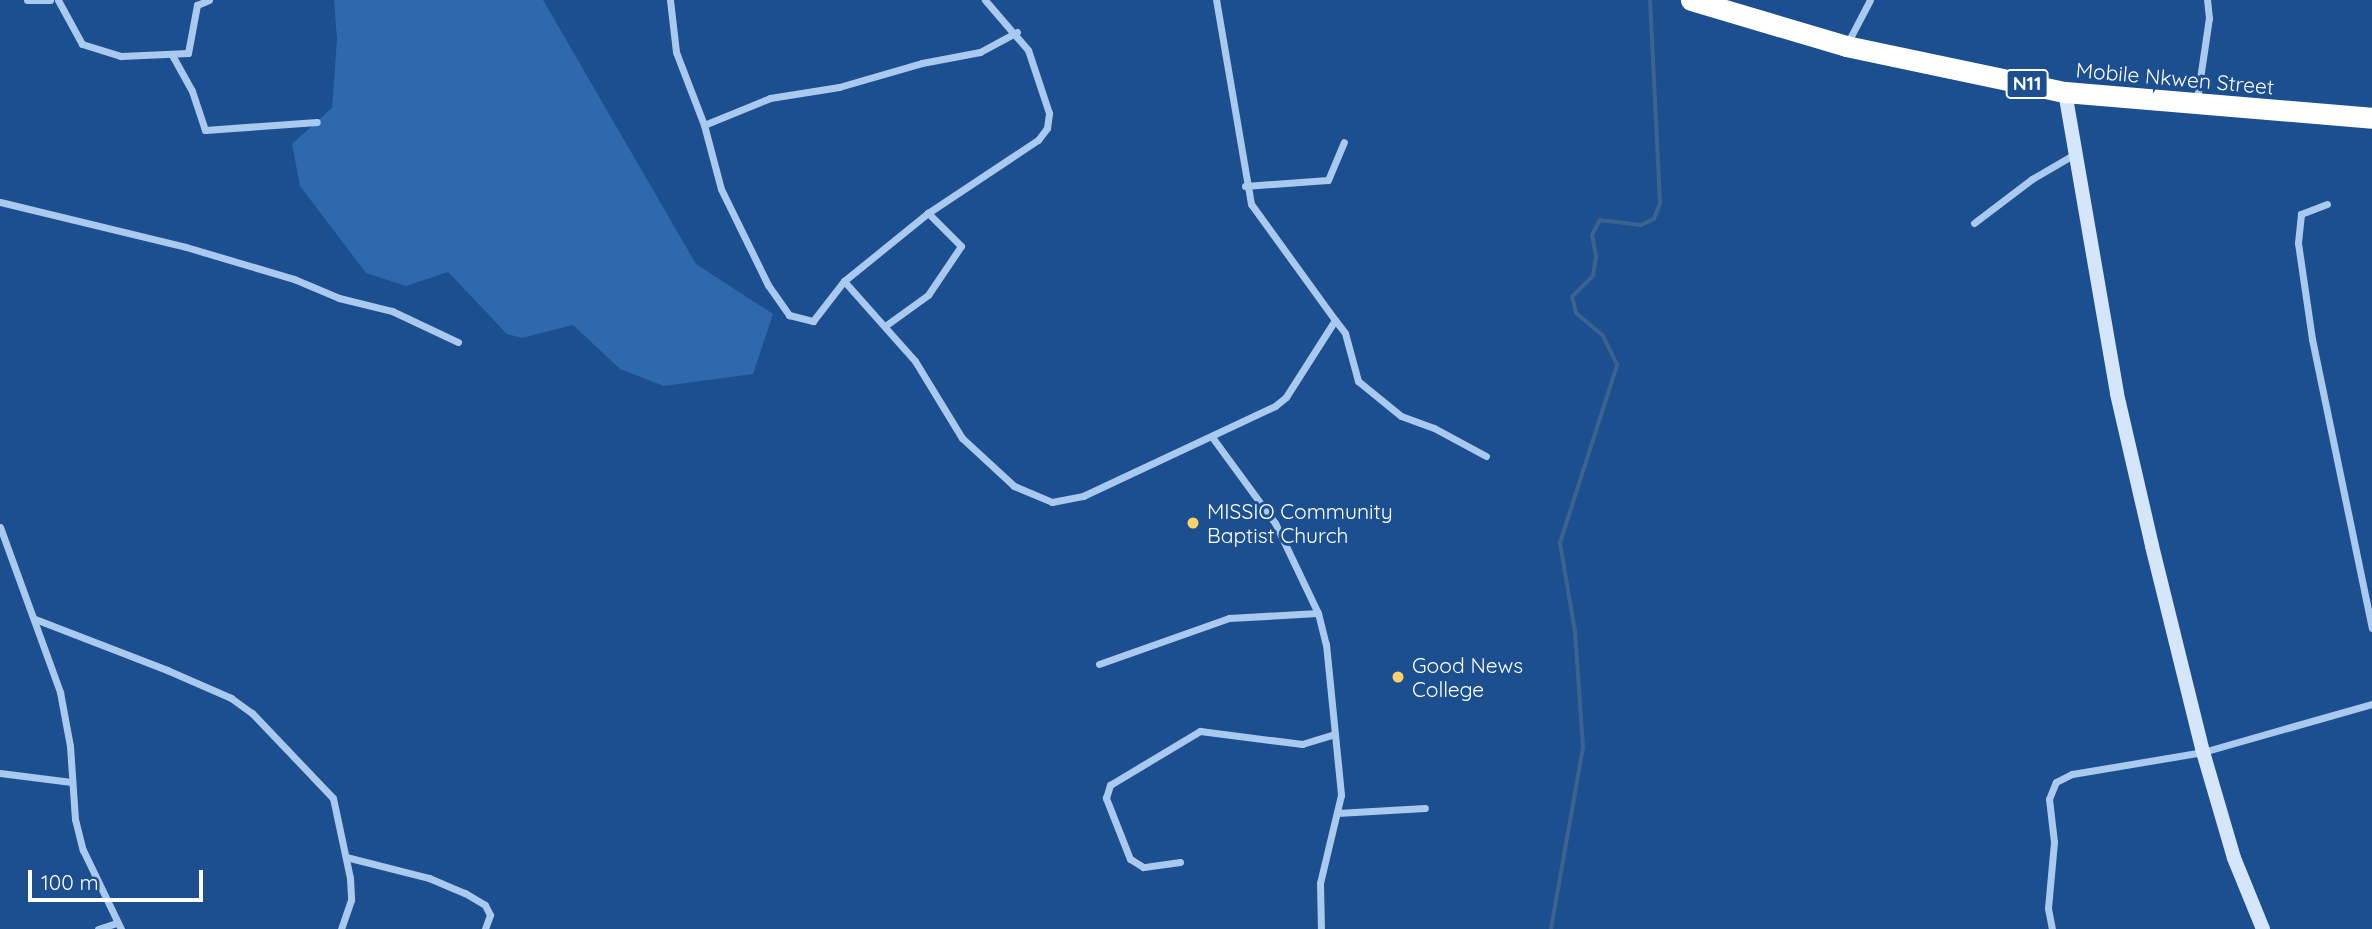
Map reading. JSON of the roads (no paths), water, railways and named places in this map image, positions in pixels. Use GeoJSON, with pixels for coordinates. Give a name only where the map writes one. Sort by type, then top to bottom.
{"type":"FeatureCollection","features":[{"type":"Feature","properties":{"kind":"highway","name":"Mobile Nkwen Street"},"geometry":{"type":"LineString","coordinates":[[1691,0],[1846,46],[2065,92],[2372,118]]}},
{"type":"Feature","properties":{"kind":"street"},"geometry":{"type":"LineString","coordinates":[[27,0],[50,0]]}},
{"type":"Feature","properties":{"kind":"street"},"geometry":{"type":"LineString","coordinates":[[58,0],[85,47],[121,56],[188,53],[197,5],[209,0]]}},
{"type":"Feature","properties":{"kind":"street"},"geometry":{"type":"LineString","coordinates":[[670,0],[676,52],[704,125],[721,189],[768,285],[789,315],[813,321],[844,281],[928,213],[1038,140],[1047,128],[1044,93],[1017,32],[985,0]]}},
{"type":"Feature","properties":{"kind":"street"},"geometry":{"type":"LineString","coordinates":[[1216,0],[1245,186],[1258,217],[1345,333],[1359,381],[1401,416],[1434,428],[1486,456]]}},
{"type":"Feature","properties":{"kind":"street"},"geometry":{"type":"LineString","coordinates":[[1846,46],[1870,0]]}},
{"type":"Feature","properties":{"kind":"street"},"geometry":{"type":"LineString","coordinates":[[2196,103],[2209,18],[2207,0]]}},
{"type":"Feature","properties":{"kind":"street"},"geometry":{"type":"LineString","coordinates":[[704,125],[770,98],[839,87],[922,63],[980,52],[1017,32]]}},
{"type":"Feature","properties":{"kind":"street"},"geometry":{"type":"LineString","coordinates":[[172,55],[192,92],[205,130],[317,122]]}},
{"type":"Feature","properties":{"kind":"street"},"geometry":{"type":"LineString","coordinates":[[2065,92],[2117,394],[2203,752],[2234,858],[2263,929]]}},
{"type":"Feature","properties":{"kind":"street"},"geometry":{"type":"LineString","coordinates":[[1245,186],[1328,180],[1344,142]]}},
{"type":"Feature","properties":{"kind":"street"},"geometry":{"type":"LineString","coordinates":[[1974,223],[2032,179],[2075,154]]}},
{"type":"Feature","properties":{"kind":"street"},"geometry":{"type":"LineString","coordinates":[[0,202],[186,247],[294,279],[339,298],[392,312],[458,342]]}},
{"type":"Feature","properties":{"kind":"street"},"geometry":{"type":"LineString","coordinates":[[2327,204],[2301,214],[2298,243],[2312,339],[2368,591],[2372,628]]}},
{"type":"Feature","properties":{"kind":"street"},"geometry":{"type":"LineString","coordinates":[[885,326],[928,295],[961,246],[928,213]]}},
{"type":"Feature","properties":{"kind":"street"},"geometry":{"type":"LineString","coordinates":[[844,281],[915,361],[962,438],[989,466],[1031,496],[1066,502],[1212,437],[1286,397],[1335,320]]}},
{"type":"Feature","properties":{"kind":"street"},"geometry":{"type":"LineString","coordinates":[[1212,437],[1265,507],[1318,614],[1331,666],[1334,734],[1340,780],[1337,813],[1320,883],[1321,929]]}},
{"type":"Feature","properties":{"kind":"street"},"geometry":{"type":"LineString","coordinates":[[0,527],[35,619],[64,711],[71,782],[83,850],[119,926],[98,929]]}},
{"type":"Feature","properties":{"kind":"street"},"geometry":{"type":"LineString","coordinates":[[1099,664],[1229,618],[1257,620],[1318,614]]}},
{"type":"Feature","properties":{"kind":"street"},"geometry":{"type":"LineString","coordinates":[[35,619],[167,670],[230,698],[252,713],[333,798],[346,857],[351,900],[341,929]]}},
{"type":"Feature","properties":{"kind":"street"},"geometry":{"type":"LineString","coordinates":[[2052,929],[2048,908],[2054,842],[2049,799],[2056,782],[2072,774],[2203,752],[2372,704]]}},
{"type":"Feature","properties":{"kind":"street"},"geometry":{"type":"LineString","coordinates":[[1180,862],[1143,867],[1130,859],[1106,798],[1110,785],[1200,731],[1301,744],[1334,734]]}},
{"type":"Feature","properties":{"kind":"street"},"geometry":{"type":"LineString","coordinates":[[0,772],[71,782]]}},
{"type":"Feature","properties":{"kind":"street"},"geometry":{"type":"LineString","coordinates":[[1337,813],[1425,808]]}},
{"type":"Feature","properties":{"kind":"street"},"geometry":{"type":"LineString","coordinates":[[346,857],[429,878],[465,893],[485,905],[490,915],[485,929]]}},
{"type":"Feature","properties":{"kind":"waterway"},"geometry":{"type":"LineString","coordinates":[[1551,929],[1583,748],[1575,632],[1560,543],[1617,365],[1603,336],[1576,313],[1572,297],[1593,276],[1596,257],[1592,235],[1600,220],[1641,225],[1654,219],[1660,203],[1650,0]]}},
{"type":"Feature","properties":{"kind":"place","name":"MISSIO Community Baptist Church"},"geometry":{"type":"Point","coordinates":[1193,523]}},
{"type":"Feature","properties":{"kind":"place","name":"Good News College"},"geometry":{"type":"Point","coordinates":[1398,677]}}]}
